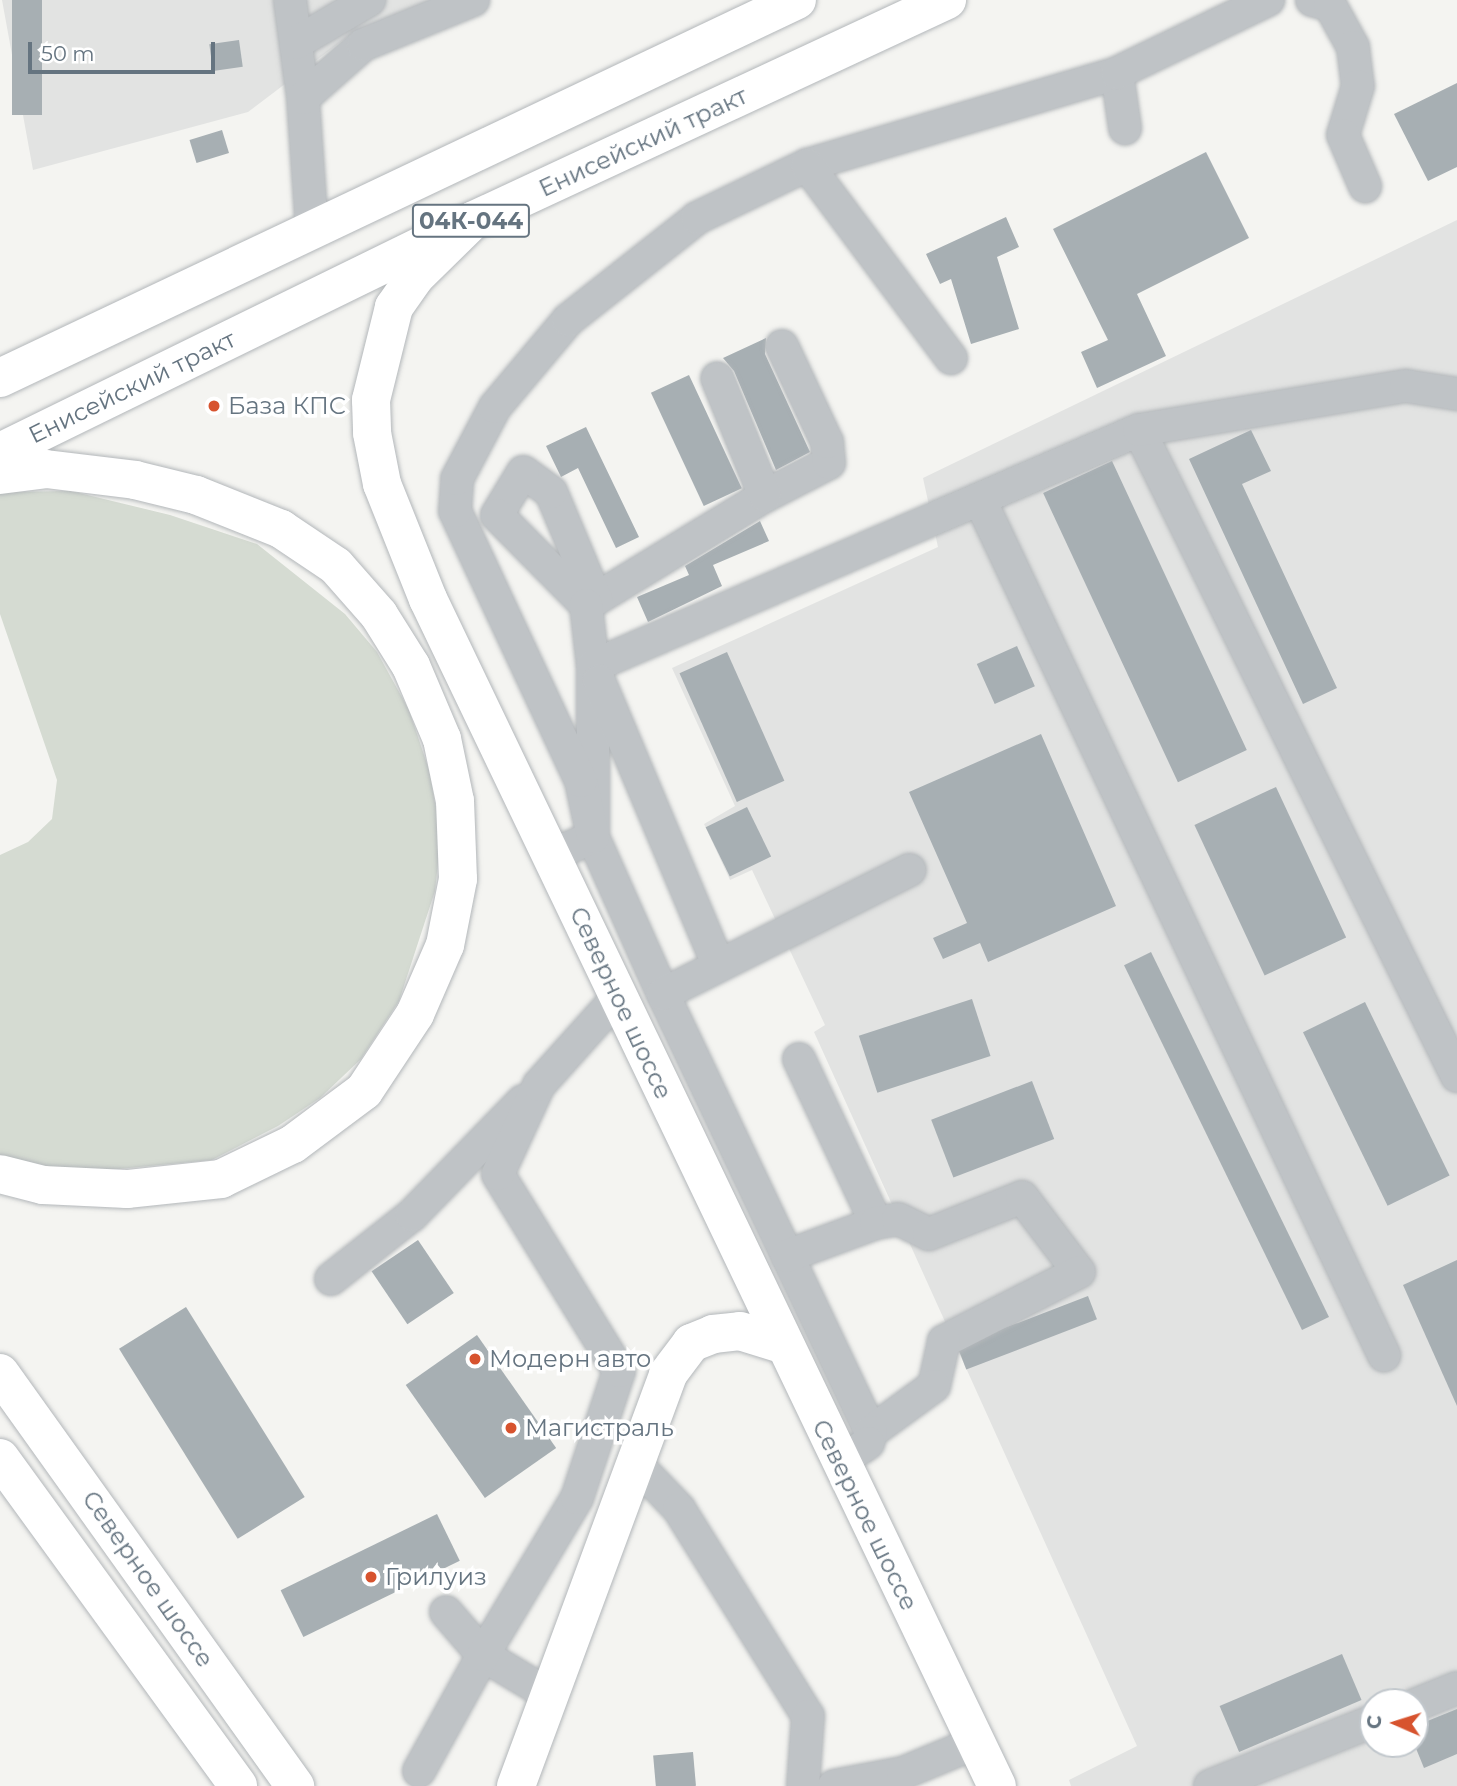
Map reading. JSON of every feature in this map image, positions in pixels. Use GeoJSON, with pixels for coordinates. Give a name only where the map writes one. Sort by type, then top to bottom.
{"type":"FeatureCollection","features":[{"type":"Feature","properties":{"kind":"main road","name":"04К-044"},"geometry":{"type":"LineString","coordinates":[[0,378],[797,0]]}},
{"type":"Feature","properties":{"kind":"main road","name":"Енисейский тракт"},"geometry":{"type":"LineString","coordinates":[[0,452],[472,221],[947,0]]}},
{"type":"Feature","properties":{"kind":"main road","name":"Северное шоссе"},"geometry":{"type":"LineString","coordinates":[[472,221],[415,277],[394,307],[371,400],[372,433],[382,484],[428,599],[782,1344],[997,1786]]}},
{"type":"Feature","properties":{"kind":"main road"},"geometry":{"type":"LineString","coordinates":[[0,475],[46,469],[135,480],[197,495],[281,529],[336,566],[379,615],[411,666],[442,739],[455,801],[458,879],[445,945],[415,1014],[364,1091],[293,1144],[220,1179],[127,1189],[43,1185],[0,1174]]}},
{"type":"Feature","properties":{"kind":"main road"},"geometry":{"type":"LineString","coordinates":[[516,1786],[548,1695],[637,1465],[668,1374],[691,1343],[713,1334],[740,1331],[782,1344]]}},
{"type":"Feature","properties":{"kind":"main road","name":"Северное шоссе"},"geometry":{"type":"LineString","coordinates":[[0,1373],[295,1786]]}},
{"type":"Feature","properties":{"kind":"main road","name":"Северное шоссе"},"geometry":{"type":"LineString","coordinates":[[0,1458],[238,1786]]}},
{"type":"Feature","properties":{"kind":"street"},"geometry":{"type":"LineString","coordinates":[[290,0],[303,99],[312,231]]}},
{"type":"Feature","properties":{"kind":"street"},"geometry":{"type":"LineString","coordinates":[[296,43],[369,0]]}},
{"type":"Feature","properties":{"kind":"street"},"geometry":{"type":"LineString","coordinates":[[303,99],[363,45],[473,0]]}},
{"type":"Feature","properties":{"kind":"street"},"geometry":{"type":"LineString","coordinates":[[871,1432],[663,994],[593,837],[581,781],[455,511],[457,479],[495,407],[568,320],[697,218],[807,165],[1117,73],[1268,0]]}},
{"type":"Feature","properties":{"kind":"street"},"geometry":{"type":"LineString","coordinates":[[1312,0],[1330,5],[1353,47],[1357,86],[1343,135],[1365,186]]}},
{"type":"Feature","properties":{"kind":"street"},"geometry":{"type":"LineString","coordinates":[[1117,73],[1125,128]]}},
{"type":"Feature","properties":{"kind":"street"},"geometry":{"type":"LineString","coordinates":[[807,165],[951,358]]}},
{"type":"Feature","properties":{"kind":"street"},"geometry":{"type":"LineString","coordinates":[[593,837],[591,602],[765,496],[829,463],[827,442],[782,346]]}},
{"type":"Feature","properties":{"kind":"street"},"geometry":{"type":"LineString","coordinates":[[717,378],[765,496]]}},
{"type":"Feature","properties":{"kind":"street"},"geometry":{"type":"LineString","coordinates":[[593,666],[1139,430],[1406,386],[1457,394]]}},
{"type":"Feature","properties":{"kind":"street"},"geometry":{"type":"LineString","coordinates":[[1139,430],[1457,1076]]}},
{"type":"Feature","properties":{"kind":"street"},"geometry":{"type":"LineString","coordinates":[[980,500],[1384,1355]]}},
{"type":"Feature","properties":{"kind":"street"},"geometry":{"type":"LineString","coordinates":[[593,666],[718,964]]}},
{"type":"Feature","properties":{"kind":"street"},"geometry":{"type":"LineString","coordinates":[[550,856],[593,837]]}},
{"type":"Feature","properties":{"kind":"street"},"geometry":{"type":"LineString","coordinates":[[663,994],[718,964],[910,870]]}},
{"type":"Feature","properties":{"kind":"street"},"geometry":{"type":"LineString","coordinates":[[331,1279],[412,1215],[539,1085],[618,998]]}},
{"type":"Feature","properties":{"kind":"street"},"geometry":{"type":"LineString","coordinates":[[799,1059],[876,1223]]}},
{"type":"Feature","properties":{"kind":"street"},"geometry":{"type":"LineString","coordinates":[[419,1771],[483,1655],[577,1498],[620,1371],[498,1174],[539,1085]]}},
{"type":"Feature","properties":{"kind":"street"},"geometry":{"type":"LineString","coordinates":[[787,1256],[876,1223],[898,1219],[929,1234],[1023,1197],[1079,1272],[944,1341],[934,1386],[871,1432],[868,1443],[841,1464]]}},
{"type":"Feature","properties":{"kind":"street"},"geometry":{"type":"LineString","coordinates":[[637,1465],[678,1509],[808,1716],[803,1786]]}},
{"type":"Feature","properties":{"kind":"street"},"geometry":{"type":"LineString","coordinates":[[446,1612],[483,1655],[548,1695]]}},
{"type":"Feature","properties":{"kind":"street"},"geometry":{"type":"LineString","coordinates":[[1429,1699],[1457,1688]]}},
{"type":"Feature","properties":{"kind":"street"},"geometry":{"type":"LineString","coordinates":[[1210,1786],[1359,1727]]}},
{"type":"Feature","properties":{"kind":"street"},"geometry":{"type":"LineString","coordinates":[[834,1786],[903,1773],[975,1743]]}},
{"type":"Feature","properties":{"kind":"shaded area"},"geometry":{"type":"Polygon","coordinates":[[[2,0],[438,0],[347,37],[248,112],[33,170],[2,0]]]}},
{"type":"Feature","properties":{"kind":"shaded area"},"geometry":{"type":"Polygon","coordinates":[[[1457,220],[1457,1786],[1071,1786],[1069,1780],[1137,1746],[814,1032],[825,1025],[752,870],[730,880],[704,824],[735,806],[672,668],[938,547],[923,478],[1457,220]]]}},
{"type":"Feature","properties":{"kind":"shaded area"},"geometry":{"type":"Polygon","coordinates":[[[71,491],[170,515],[257,544],[345,614],[377,652],[409,710],[429,770],[441,835],[435,891],[399,1001],[361,1059],[320,1098],[278,1126],[212,1160],[77,1173],[0,1161],[0,855],[28,842],[52,819],[57,780],[0,614],[0,492],[71,491]]]}},
{"type":"Feature","properties":{"kind":"building"},"geometry":{"type":"Polygon","coordinates":[[[12,0],[42,0],[42,115],[12,115],[12,0]]]}},
{"type":"Feature","properties":{"kind":"building"},"geometry":{"type":"Polygon","coordinates":[[[239,40],[243,67],[213,71],[209,44],[239,40]]]}},
{"type":"Feature","properties":{"kind":"building"},"geometry":{"type":"Polygon","coordinates":[[[1457,83],[1457,167],[1428,181],[1394,114],[1457,83]]]}},
{"type":"Feature","properties":{"kind":"building"},"geometry":{"type":"Polygon","coordinates":[[[222,130],[229,153],[197,163],[189,140],[222,130]]]}},
{"type":"Feature","properties":{"kind":"building"},"geometry":{"type":"Polygon","coordinates":[[[1206,152],[1249,238],[1137,294],[1166,356],[1097,388],[1081,352],[1108,340],[1053,229],[1206,152]]]}},
{"type":"Feature","properties":{"kind":"building"},"geometry":{"type":"Polygon","coordinates":[[[1006,217],[1019,247],[997,257],[1019,329],[971,344],[951,279],[940,284],[926,254],[1006,217]]]}},
{"type":"Feature","properties":{"kind":"building"},"geometry":{"type":"Polygon","coordinates":[[[766,338],[765,354],[810,452],[776,470],[734,371],[723,358],[766,338]]]}},
{"type":"Feature","properties":{"kind":"building"},"geometry":{"type":"Polygon","coordinates":[[[689,375],[742,488],[704,506],[651,393],[689,375]]]}},
{"type":"Feature","properties":{"kind":"building"},"geometry":{"type":"Polygon","coordinates":[[[586,427],[639,537],[616,548],[578,468],[561,477],[546,446],[586,427]]]}},
{"type":"Feature","properties":{"kind":"building"},"geometry":{"type":"Polygon","coordinates":[[[1251,430],[1271,471],[1242,484],[1337,688],[1303,704],[1189,459],[1251,430]]]}},
{"type":"Feature","properties":{"kind":"building"},"geometry":{"type":"Polygon","coordinates":[[[1112,461],[1247,750],[1178,782],[1043,493],[1112,461]]]}},
{"type":"Feature","properties":{"kind":"building"},"geometry":{"type":"Polygon","coordinates":[[[760,521],[769,541],[713,565],[722,586],[648,622],[637,597],[689,575],[685,566],[760,521]]]}},
{"type":"Feature","properties":{"kind":"building"},"geometry":{"type":"Polygon","coordinates":[[[1017,646],[1035,686],[995,704],[977,664],[1017,646]]]}},
{"type":"Feature","properties":{"kind":"building"},"geometry":{"type":"Polygon","coordinates":[[[727,652],[784,781],[737,802],[679,673],[727,652]]]}},
{"type":"Feature","properties":{"kind":"building"},"geometry":{"type":"Polygon","coordinates":[[[1041,734],[1116,906],[988,962],[980,943],[943,959],[933,938],[967,923],[909,792],[1041,734]]]}},
{"type":"Feature","properties":{"kind":"building"},"geometry":{"type":"Polygon","coordinates":[[[1276,787],[1346,937],[1265,975],[1194,825],[1276,787]]]}},
{"type":"Feature","properties":{"kind":"building"},"geometry":{"type":"Polygon","coordinates":[[[747,807],[771,856],[730,877],[706,827],[747,807]]]}},
{"type":"Feature","properties":{"kind":"building"},"geometry":{"type":"Polygon","coordinates":[[[1151,952],[1329,1317],[1302,1330],[1124,965],[1151,952]]]}},
{"type":"Feature","properties":{"kind":"building"},"geometry":{"type":"Polygon","coordinates":[[[972,999],[991,1056],[877,1093],[859,1036],[972,999]]]}},
{"type":"Feature","properties":{"kind":"building"},"geometry":{"type":"Polygon","coordinates":[[[1365,1002],[1450,1175],[1388,1206],[1303,1032],[1365,1002]]]}},
{"type":"Feature","properties":{"kind":"building"},"geometry":{"type":"Polygon","coordinates":[[[1032,1081],[1054,1139],[953,1178],[931,1120],[1032,1081]]]}},
{"type":"Feature","properties":{"kind":"building"},"geometry":{"type":"Polygon","coordinates":[[[418,1240],[454,1293],[407,1324],[372,1271],[418,1240]]]}},
{"type":"Feature","properties":{"kind":"building"},"geometry":{"type":"Polygon","coordinates":[[[1457,1260],[1457,1406],[1403,1285],[1457,1260]]]}},
{"type":"Feature","properties":{"kind":"building"},"geometry":{"type":"Polygon","coordinates":[[[1088,1296],[1097,1319],[966,1370],[957,1346],[1088,1296]]]}},
{"type":"Feature","properties":{"kind":"building"},"geometry":{"type":"Polygon","coordinates":[[[186,1307],[305,1497],[238,1539],[119,1349],[186,1307]]]}},
{"type":"Feature","properties":{"kind":"building"},"geometry":{"type":"Polygon","coordinates":[[[477,1335],[556,1448],[485,1498],[406,1385],[477,1335]]]}},
{"type":"Feature","properties":{"kind":"building","name":"Грилуиз"},"geometry":{"type":"Polygon","coordinates":[[[437,1514],[460,1561],[303,1637],[281,1590],[437,1514]]]}},
{"type":"Feature","properties":{"kind":"building"},"geometry":{"type":"Polygon","coordinates":[[[1342,1654],[1359,1694],[1359,1701],[1239,1752],[1220,1706],[1342,1654]]]}},
{"type":"Feature","properties":{"kind":"building"},"geometry":{"type":"Polygon","coordinates":[[[1457,1709],[1457,1754],[1424,1768],[1420,1758],[1429,1758],[1429,1720],[1457,1709]]]}},
{"type":"Feature","properties":{"kind":"building"},"geometry":{"type":"Polygon","coordinates":[[[693,1752],[696,1786],[656,1786],[653,1755],[693,1752]]]}},
{"type":"Feature","properties":{"kind":"place","name":"База КПС"},"geometry":{"type":"Point","coordinates":[214,406]}},
{"type":"Feature","properties":{"kind":"place","name":"Модерн авто"},"geometry":{"type":"Point","coordinates":[475,1359]}},
{"type":"Feature","properties":{"kind":"place","name":"Магистраль"},"geometry":{"type":"Point","coordinates":[511,1428]}},
{"type":"Feature","properties":{"kind":"place","name":"Грилуиз"},"geometry":{"type":"Point","coordinates":[371,1577]}}]}
